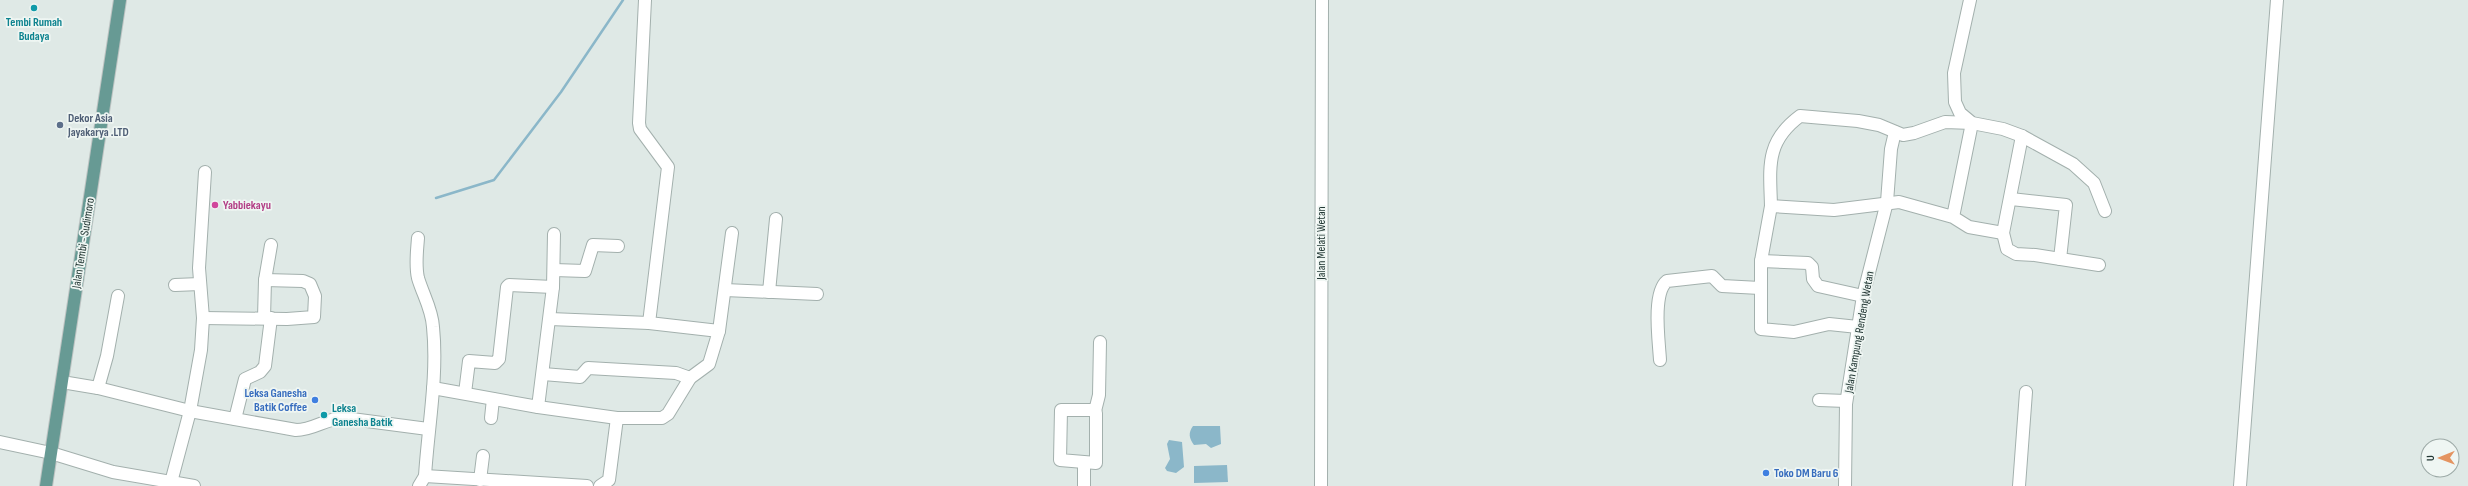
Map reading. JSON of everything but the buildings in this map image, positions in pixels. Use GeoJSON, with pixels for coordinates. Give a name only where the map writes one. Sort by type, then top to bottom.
{"type":"FeatureCollection","features":[{"type":"Feature","properties":{"kind":"main road","name":"Jalan Tembi - Sudimoro"},"geometry":{"type":"LineString","coordinates":[[46,486],[120,0]]}},
{"type":"Feature","properties":{"kind":"street"},"geometry":{"type":"LineString","coordinates":[[645,0],[639,123],[640,129],[668,167],[649,322]]}},
{"type":"Feature","properties":{"kind":"street","name":"Jalan Melati Wetan"},"geometry":{"type":"LineString","coordinates":[[1321,486],[1322,0]]}},
{"type":"Feature","properties":{"kind":"street"},"geometry":{"type":"LineString","coordinates":[[1970,0],[1953,86],[1955,102],[1960,113],[1972,124]]}},
{"type":"Feature","properties":{"kind":"street"},"geometry":{"type":"LineString","coordinates":[[2240,486],[2276,0]]}},
{"type":"Feature","properties":{"kind":"street"},"geometry":{"type":"LineString","coordinates":[[1858,327],[1829,324],[1794,332],[1761,329],[1761,261],[1771,206],[1771,154],[1781,133],[1800,116],[1858,121],[1879,125],[1903,134],[1914,134],[1949,121],[2003,129],[2022,136],[2073,164],[2088,176],[2099,191],[2105,211]]}},
{"type":"Feature","properties":{"kind":"street"},"geometry":{"type":"LineString","coordinates":[[1953,217],[1972,124]]}},
{"type":"Feature","properties":{"kind":"street","name":"Jalan Kampung Rendeng Wetan"},"geometry":{"type":"LineString","coordinates":[[1845,486],[1846,401],[1863,296],[1887,202],[1891,149],[1895,132]]}},
{"type":"Feature","properties":{"kind":"street"},"geometry":{"type":"LineString","coordinates":[[2022,136],[2011,199],[2003,233],[2007,249],[2012,254],[2099,265]]}},
{"type":"Feature","properties":{"kind":"street"},"geometry":{"type":"LineString","coordinates":[[171,484],[197,382],[203,318],[200,284],[200,231],[205,172]]}},
{"type":"Feature","properties":{"kind":"street"},"geometry":{"type":"LineString","coordinates":[[2011,199],[2066,205],[2060,259]]}},
{"type":"Feature","properties":{"kind":"street"},"geometry":{"type":"LineString","coordinates":[[1771,206],[1834,210],[1887,202],[1908,203],[1953,217],[1969,227],[2003,233]]}},
{"type":"Feature","properties":{"kind":"street"},"geometry":{"type":"LineString","coordinates":[[769,292],[776,219]]}},
{"type":"Feature","properties":{"kind":"street"},"geometry":{"type":"LineString","coordinates":[[433,388],[538,407],[617,418],[662,418],[668,414],[690,378],[709,364],[719,331],[732,233]]}},
{"type":"Feature","properties":{"kind":"street"},"geometry":{"type":"LineString","coordinates":[[538,407],[553,287],[554,234]]}},
{"type":"Feature","properties":{"kind":"street"},"geometry":{"type":"LineString","coordinates":[[418,238],[416,263],[418,277],[431,313],[433,329],[433,388],[422,481],[480,480],[587,486]]}},
{"type":"Feature","properties":{"kind":"street"},"geometry":{"type":"LineString","coordinates":[[235,419],[245,379],[260,372],[266,366],[268,318],[265,280],[271,245]]}},
{"type":"Feature","properties":{"kind":"street"},"geometry":{"type":"LineString","coordinates":[[554,270],[585,272],[593,245],[618,246]]}},
{"type":"Feature","properties":{"kind":"street"},"geometry":{"type":"LineString","coordinates":[[1761,261],[1808,263],[1812,267],[1813,279],[1818,286],[1863,296]]}},
{"type":"Feature","properties":{"kind":"street"},"geometry":{"type":"LineString","coordinates":[[1660,360],[1658,303],[1661,290],[1667,281],[1712,276],[1722,286],[1760,288]]}},
{"type":"Feature","properties":{"kind":"street"},"geometry":{"type":"LineString","coordinates":[[203,318],[314,316],[314,289],[310,284],[303,281],[265,280]]}},
{"type":"Feature","properties":{"kind":"street"},"geometry":{"type":"LineString","coordinates":[[175,285],[200,284]]}},
{"type":"Feature","properties":{"kind":"street"},"geometry":{"type":"LineString","coordinates":[[465,393],[469,361],[495,363],[499,359],[507,287],[509,285],[553,287]]}},
{"type":"Feature","properties":{"kind":"street"},"geometry":{"type":"LineString","coordinates":[[725,290],[817,294]]}},
{"type":"Feature","properties":{"kind":"street"},"geometry":{"type":"LineString","coordinates":[[98,388],[107,356],[118,296]]}},
{"type":"Feature","properties":{"kind":"street"},"geometry":{"type":"LineString","coordinates":[[550,319],[649,322],[719,331]]}},
{"type":"Feature","properties":{"kind":"street"},"geometry":{"type":"LineString","coordinates":[[1095,411],[1064,409],[1060,411],[1060,460],[1096,463],[1095,411],[1099,395],[1100,342]]}},
{"type":"Feature","properties":{"kind":"street"},"geometry":{"type":"LineString","coordinates":[[543,374],[580,377],[588,368],[676,373],[690,378]]}},
{"type":"Feature","properties":{"kind":"street"},"geometry":{"type":"LineString","coordinates":[[62,382],[98,388],[190,411],[296,430],[310,429],[334,418],[428,429]]}},
{"type":"Feature","properties":{"kind":"street"},"geometry":{"type":"LineString","coordinates":[[2019,486],[2026,392]]}},
{"type":"Feature","properties":{"kind":"street"},"geometry":{"type":"LineString","coordinates":[[491,418],[493,399]]}},
{"type":"Feature","properties":{"kind":"street"},"geometry":{"type":"LineString","coordinates":[[1820,400],[1846,401]]}},
{"type":"Feature","properties":{"kind":"street"},"geometry":{"type":"LineString","coordinates":[[600,486],[609,480],[617,418]]}},
{"type":"Feature","properties":{"kind":"street"},"geometry":{"type":"LineString","coordinates":[[0,442],[51,453],[113,472],[171,484],[194,486]]}},
{"type":"Feature","properties":{"kind":"street"},"geometry":{"type":"LineString","coordinates":[[480,480],[483,456]]}},
{"type":"Feature","properties":{"kind":"street"},"geometry":{"type":"LineString","coordinates":[[1084,463],[1084,486]]}},
{"type":"Feature","properties":{"kind":"water"},"geometry":{"type":"Polygon","coordinates":[[[1193,426],[1220,426],[1221,444],[1211,448],[1206,444],[1194,445],[1190,436],[1190,431],[1193,426]]]}},
{"type":"Feature","properties":{"kind":"water"},"geometry":{"type":"Polygon","coordinates":[[[1169,440],[1182,442],[1184,467],[1176,473],[1167,471],[1165,468],[1170,459],[1167,444],[1169,440]]]}},
{"type":"Feature","properties":{"kind":"water"},"geometry":{"type":"Polygon","coordinates":[[[1227,465],[1228,482],[1194,483],[1194,466],[1227,465]]]}},
{"type":"Feature","properties":{"kind":"waterway"},"geometry":{"type":"LineString","coordinates":[[436,198],[494,180],[561,92],[623,0]]}},
{"type":"Feature","properties":{"kind":"place","name":"Tembi Rumah Budaya"},"geometry":{"type":"Point","coordinates":[34,8]}},
{"type":"Feature","properties":{"kind":"place","name":"Dekor Asia Jayakarya .LTD"},"geometry":{"type":"Point","coordinates":[60,125]}},
{"type":"Feature","properties":{"kind":"place","name":"Yabbiekayu"},"geometry":{"type":"Point","coordinates":[215,205]}},
{"type":"Feature","properties":{"kind":"place","name":"Leksa Ganesha Batik Coffee"},"geometry":{"type":"Point","coordinates":[315,400]}},
{"type":"Feature","properties":{"kind":"place","name":"Leksa Ganesha Batik"},"geometry":{"type":"Point","coordinates":[324,415]}},
{"type":"Feature","properties":{"kind":"place","name":"Toko DM Baru 6"},"geometry":{"type":"Point","coordinates":[1766,473]}}]}
